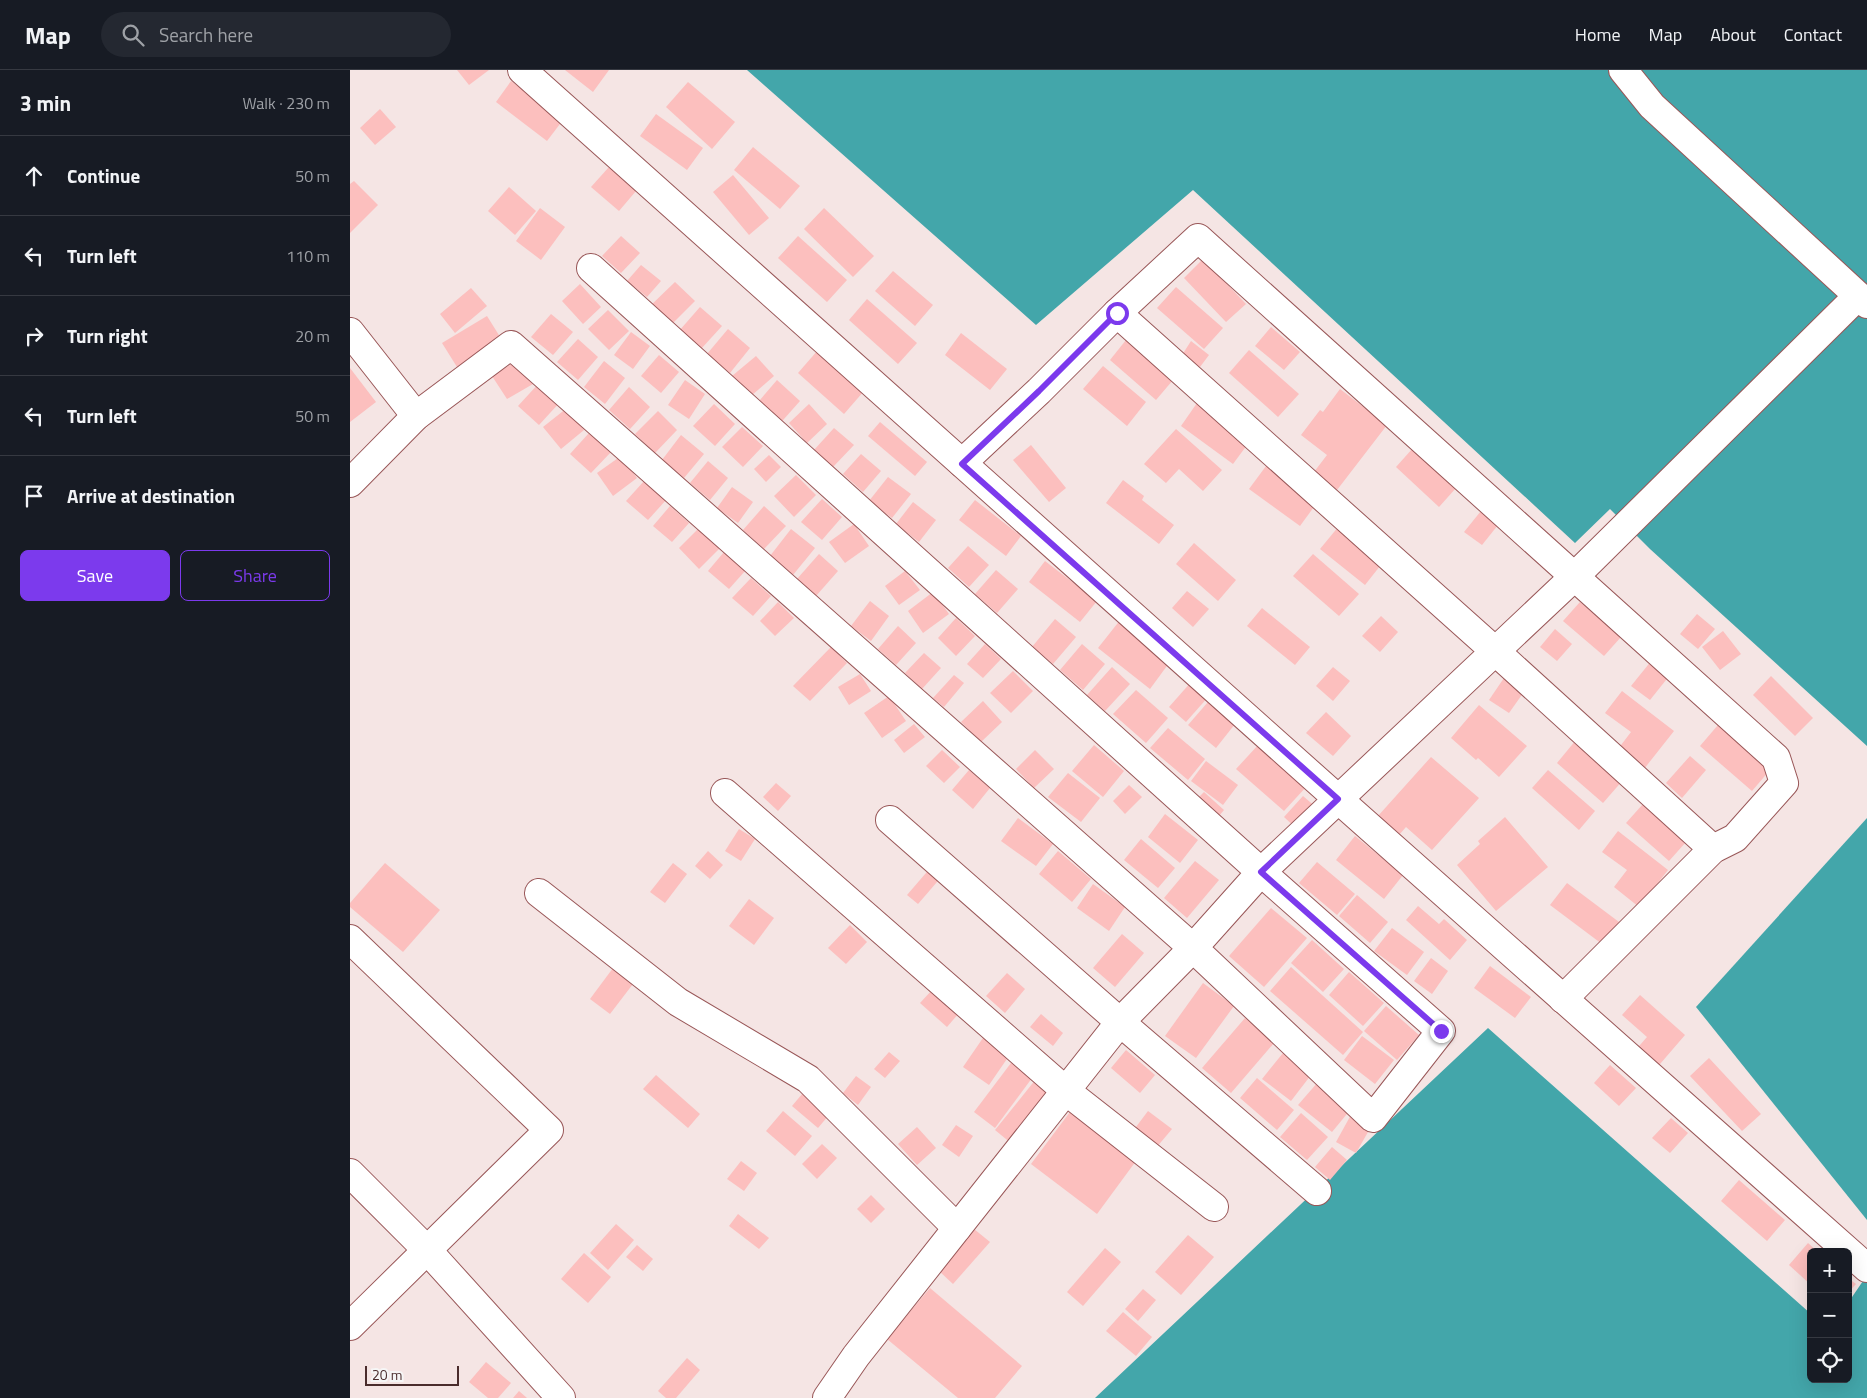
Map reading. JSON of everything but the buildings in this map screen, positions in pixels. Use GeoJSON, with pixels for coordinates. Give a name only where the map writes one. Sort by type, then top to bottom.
{"type":"FeatureCollection","features":[{"type":"Feature","properties":{"kind":"street"},"geometry":{"type":"LineString","coordinates":[[522,70],[1338,799],[1867,1268]]}},
{"type":"Feature","properties":{"kind":"street"},"geometry":{"type":"LineString","coordinates":[[827,1398],[856,1356],[1120,1022],[1193,948],[1261,872],[1574,577],[1863,300],[1652,106],[1623,70]]}},
{"type":"Feature","properties":{"kind":"street"},"geometry":{"type":"LineString","coordinates":[[962,464],[1117,313],[1198,238],[1776,758],[1784,783],[1735,838],[1713,849],[1563,999]]}},
{"type":"Feature","properties":{"kind":"street"},"geometry":{"type":"LineString","coordinates":[[350,483],[416,416],[511,345],[1193,948],[1373,1118],[1441,1031],[1261,872],[590,268]]}},
{"type":"Feature","properties":{"kind":"street"},"geometry":{"type":"LineString","coordinates":[[1117,313],[1713,849]]}},
{"type":"Feature","properties":{"kind":"street"},"geometry":{"type":"LineString","coordinates":[[350,332],[416,416]]}},
{"type":"Feature","properties":{"kind":"street"},"geometry":{"type":"LineString","coordinates":[[725,793],[1066,1091],[1214,1207]]}},
{"type":"Feature","properties":{"kind":"street"},"geometry":{"type":"LineString","coordinates":[[890,820],[1120,1022],[1317,1191]]}},
{"type":"Feature","properties":{"kind":"street"},"geometry":{"type":"LineString","coordinates":[[539,893],[678,1002],[808,1079],[957,1228]]}},
{"type":"Feature","properties":{"kind":"street"},"geometry":{"type":"LineString","coordinates":[[350,939],[549,1130],[350,1326]]}},
{"type":"Feature","properties":{"kind":"street"},"geometry":{"type":"LineString","coordinates":[[350,1173],[428,1251],[561,1398]]}},
{"type":"Feature","properties":{"kind":"water"},"geometry":{"type":"Polygon","coordinates":[[[747,70],[1867,70],[1867,746],[1650,549],[1610,509],[1575,543],[1193,190],[1036,325],[747,70]]]}},
{"type":"Feature","properties":{"kind":"water"},"geometry":{"type":"Polygon","coordinates":[[[1867,818],[1867,1220],[1696,1007],[1867,818]]]}},
{"type":"Feature","properties":{"kind":"water"},"geometry":{"type":"Polygon","coordinates":[[[1488,1028],[1807,1310],[1807,1383],[1852,1383],[1852,1297],[1867,1275],[1867,1398],[1095,1398],[1488,1028]]]}},
{"type":"Feature","properties":{"kind":"route"},"geometry":{"type":"LineString","coordinates":[[1117,313],[962,464],[1338,799],[1261,872],[1441,1031]]}}]}
